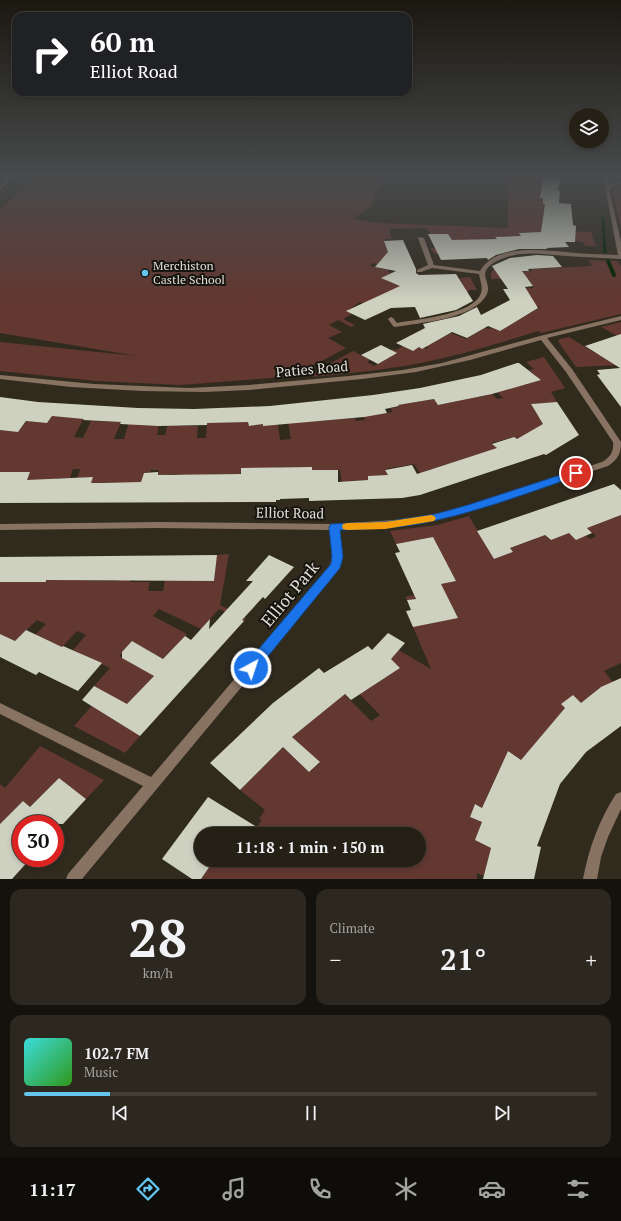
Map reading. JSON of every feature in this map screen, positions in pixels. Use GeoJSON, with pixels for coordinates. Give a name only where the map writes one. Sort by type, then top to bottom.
{"type":"FeatureCollection","features":[{"type":"Feature","properties":{"kind":"street"},"geometry":{"type":"LineString","coordinates":[[391,319],[393,328],[443,316],[468,308],[479,302],[484,295],[485,288],[482,273],[488,264],[504,257],[520,253],[541,252],[621,256],[613,217]]}},
{"type":"Feature","properties":{"kind":"street"},"geometry":{"type":"LineString","coordinates":[[421,238],[425,251],[430,258],[431,266]]}},
{"type":"Feature","properties":{"kind":"street"},"geometry":{"type":"LineString","coordinates":[[419,272],[431,266],[482,273]]}},
{"type":"Feature","properties":{"kind":"street","name":"Paties Road"},"geometry":{"type":"LineString","coordinates":[[0,377],[80,386],[190,390],[269,386],[351,379],[415,370],[621,318]]}},
{"type":"Feature","properties":{"kind":"street","name":"Elliot Road"},"geometry":{"type":"LineString","coordinates":[[0,527],[183,525],[334,527],[385,525],[436,517],[471,508],[605,464],[614,459],[617,454],[617,442],[569,371],[542,337]]}},
{"type":"Feature","properties":{"kind":"street","name":"Elliot Park"},"geometry":{"type":"LineString","coordinates":[[73,879],[333,570],[338,557],[334,527]]}},
{"type":"Feature","properties":{"kind":"street"},"geometry":{"type":"LineString","coordinates":[[0,708],[153,785]]}},
{"type":"Feature","properties":{"kind":"street"},"geometry":{"type":"LineString","coordinates":[[590,879],[593,861],[601,834],[612,811],[621,798]]}},
{"type":"Feature","properties":{"kind":"shaded area"},"geometry":{"type":"Polygon","coordinates":[[[0,217],[356,217],[353,219],[379,223],[508,228],[508,217],[543,217],[543,219],[565,231],[591,232],[596,246],[586,246],[582,242],[531,235],[528,232],[520,233],[521,236],[472,240],[468,253],[435,254],[430,248],[444,247],[454,244],[448,234],[431,234],[427,228],[389,229],[392,239],[384,239],[390,255],[395,262],[381,260],[377,264],[372,263],[370,266],[389,270],[388,272],[392,273],[382,278],[397,285],[408,279],[465,289],[459,278],[470,277],[477,290],[468,290],[469,292],[443,293],[465,304],[460,307],[427,298],[364,304],[360,302],[347,311],[352,314],[343,319],[355,325],[351,327],[338,320],[329,325],[342,332],[328,338],[346,348],[314,365],[298,376],[180,385],[96,381],[0,371],[0,342],[137,356],[0,333],[0,217]]]}},
{"type":"Feature","properties":{"kind":"shaded area"},"geometry":{"type":"Polygon","coordinates":[[[619,217],[621,217],[621,227],[619,217]]]}},
{"type":"Feature","properties":{"kind":"shaded area"},"geometry":{"type":"Polygon","coordinates":[[[588,260],[617,261],[621,266],[621,314],[541,333],[538,331],[466,353],[436,360],[380,369],[313,377],[316,371],[353,351],[370,360],[367,362],[374,366],[385,360],[379,356],[403,346],[412,351],[419,347],[427,349],[428,347],[423,345],[426,343],[430,344],[451,333],[466,339],[485,328],[500,331],[521,312],[527,315],[540,307],[533,305],[531,296],[513,289],[534,288],[528,279],[491,279],[491,273],[495,267],[508,272],[532,271],[531,269],[592,266],[588,260]]]}},
{"type":"Feature","properties":{"kind":"shaded area"},"geometry":{"type":"Polygon","coordinates":[[[621,322],[621,338],[601,327],[621,322]]]}},
{"type":"Feature","properties":{"kind":"shaded area"},"geometry":{"type":"Polygon","coordinates":[[[569,337],[595,353],[601,351],[621,365],[576,367],[558,341],[569,337]]]}},
{"type":"Feature","properties":{"kind":"shaded area"},"geometry":{"type":"Polygon","coordinates":[[[544,357],[565,388],[551,392],[557,402],[531,404],[539,418],[543,418],[555,432],[541,425],[531,431],[536,448],[544,454],[537,457],[514,437],[492,443],[507,458],[489,451],[425,471],[424,479],[414,464],[385,469],[394,487],[378,476],[368,476],[368,480],[349,481],[343,491],[340,470],[324,470],[324,481],[302,467],[275,467],[275,484],[241,468],[240,487],[232,474],[211,474],[210,481],[176,474],[163,475],[157,478],[159,470],[151,470],[150,472],[144,473],[141,482],[103,493],[106,483],[91,483],[93,477],[83,477],[81,483],[76,483],[80,469],[73,469],[70,478],[57,478],[21,494],[30,472],[22,472],[17,483],[0,483],[0,426],[18,432],[27,421],[47,423],[52,416],[87,412],[74,437],[83,438],[91,421],[121,422],[114,439],[124,439],[129,422],[159,425],[157,435],[165,435],[168,423],[182,426],[198,426],[197,438],[206,438],[207,423],[248,418],[249,426],[259,425],[258,420],[278,425],[280,440],[291,439],[288,423],[355,418],[356,421],[365,420],[361,410],[373,415],[393,412],[390,408],[399,407],[398,405],[434,399],[438,405],[459,401],[474,391],[480,397],[487,395],[489,391],[497,399],[503,398],[481,376],[524,385],[541,380],[529,370],[534,369],[526,362],[544,357]]]}},
{"type":"Feature","properties":{"kind":"shaded area"},"geometry":{"type":"Polygon","coordinates":[[[621,509],[621,663],[604,671],[613,682],[597,689],[598,690],[581,703],[573,696],[561,704],[569,712],[547,730],[521,760],[508,751],[485,801],[497,815],[475,804],[470,817],[482,822],[476,840],[491,848],[484,876],[477,873],[477,879],[201,879],[209,867],[426,867],[426,827],[257,827],[262,820],[259,819],[265,810],[240,790],[283,747],[309,772],[320,763],[292,737],[344,694],[371,721],[380,715],[344,678],[350,674],[365,691],[400,668],[386,665],[390,645],[431,669],[413,627],[458,617],[445,593],[407,600],[405,597],[419,594],[416,588],[456,581],[447,564],[433,566],[441,553],[433,537],[396,544],[390,531],[437,525],[469,516],[494,559],[513,552],[510,548],[535,539],[514,518],[517,517],[527,527],[535,525],[550,540],[559,537],[554,532],[564,528],[576,539],[586,536],[590,539],[596,536],[580,522],[607,515],[611,519],[619,516],[614,512],[621,509]]]}},
{"type":"Feature","properties":{"kind":"shaded area"},"geometry":{"type":"Polygon","coordinates":[[[229,554],[220,605],[246,618],[244,621],[219,609],[201,629],[159,609],[153,616],[187,634],[163,659],[132,641],[119,656],[154,676],[113,719],[140,736],[125,753],[74,726],[104,692],[94,686],[110,668],[73,650],[86,635],[77,631],[62,647],[35,635],[46,624],[37,620],[15,641],[0,634],[0,572],[15,582],[46,582],[54,557],[67,580],[118,581],[122,568],[133,568],[130,582],[150,582],[148,591],[163,591],[167,569],[187,569],[186,581],[214,581],[217,555],[229,554]]]}},
{"type":"Feature","properties":{"kind":"shaded area"},"geometry":{"type":"Polygon","coordinates":[[[40,746],[104,780],[86,799],[59,778],[30,807],[23,801],[0,824],[0,784],[5,788],[40,746]]]}},
{"type":"Feature","properties":{"kind":"building"},"geometry":{"type":"Polygon","coordinates":[[[543,217],[572,217],[573,225],[576,226],[575,242],[565,242],[569,247],[519,249],[496,255],[488,260],[487,258],[441,260],[428,234],[448,234],[452,240],[497,239],[495,237],[521,236],[519,233],[541,232],[543,217]]]}},
{"type":"Feature","properties":{"kind":"building"},"geometry":{"type":"Polygon","coordinates":[[[403,240],[416,269],[416,273],[419,275],[456,274],[473,301],[456,310],[420,318],[415,307],[391,308],[365,320],[346,311],[400,286],[381,278],[396,271],[375,267],[388,252],[384,241],[403,240]]]}},
{"type":"Feature","properties":{"kind":"building"},"geometry":{"type":"Polygon","coordinates":[[[537,255],[553,256],[562,267],[528,269],[529,271],[522,271],[533,286],[525,287],[538,308],[500,331],[488,326],[467,338],[452,332],[422,349],[419,347],[413,351],[396,343],[425,328],[423,324],[459,316],[477,307],[481,315],[510,300],[503,289],[508,289],[492,266],[510,258],[537,255]]]}},
{"type":"Feature","properties":{"kind":"building"},"geometry":{"type":"Polygon","coordinates":[[[621,334],[621,407],[597,375],[600,374],[597,370],[620,368],[585,346],[621,334]]]}},
{"type":"Feature","properties":{"kind":"building"},"geometry":{"type":"Polygon","coordinates":[[[381,345],[397,353],[378,364],[361,355],[381,345]]]}},
{"type":"Feature","properties":{"kind":"building"},"geometry":{"type":"Polygon","coordinates":[[[517,363],[541,380],[492,394],[438,405],[434,399],[398,405],[399,406],[385,409],[387,413],[364,417],[263,426],[263,424],[249,426],[248,422],[159,426],[120,424],[121,422],[83,420],[84,419],[52,416],[47,423],[26,421],[18,432],[0,430],[0,397],[38,402],[138,408],[194,409],[270,406],[373,395],[420,388],[481,375],[517,363]]]}},
{"type":"Feature","properties":{"kind":"building"},"geometry":{"type":"Polygon","coordinates":[[[557,402],[579,435],[546,455],[544,454],[420,495],[402,498],[309,501],[309,498],[280,499],[276,500],[276,502],[0,503],[0,472],[30,472],[27,480],[93,477],[91,483],[141,482],[144,473],[158,472],[158,475],[241,474],[241,468],[312,467],[312,470],[338,470],[338,482],[368,480],[368,476],[388,475],[385,470],[412,465],[417,474],[497,448],[492,444],[514,437],[517,439],[543,424],[531,404],[557,402]]]}},
{"type":"Feature","properties":{"kind":"building"},"geometry":{"type":"Polygon","coordinates":[[[614,484],[621,490],[621,515],[587,528],[592,533],[576,540],[569,533],[551,540],[545,535],[510,548],[513,552],[494,559],[477,531],[614,484]]]}},
{"type":"Feature","properties":{"kind":"building"},"geometry":{"type":"Polygon","coordinates":[[[433,537],[456,581],[441,584],[458,618],[413,627],[406,611],[411,610],[407,600],[416,599],[395,553],[400,552],[396,544],[433,537]]]}},
{"type":"Feature","properties":{"kind":"building"},"geometry":{"type":"Polygon","coordinates":[[[217,555],[214,581],[46,580],[46,582],[0,582],[0,557],[217,555]]]}},
{"type":"Feature","properties":{"kind":"building"},"geometry":{"type":"Polygon","coordinates":[[[269,555],[294,567],[265,599],[263,597],[242,620],[244,621],[140,736],[82,700],[94,686],[127,704],[154,676],[122,658],[122,652],[132,641],[163,659],[185,636],[191,640],[210,619],[209,629],[253,581],[246,581],[269,555]]]}},
{"type":"Feature","properties":{"kind":"building"},"geometry":{"type":"Polygon","coordinates":[[[26,630],[62,647],[63,646],[102,663],[78,691],[39,672],[36,675],[0,657],[0,634],[15,641],[26,630]]]}},
{"type":"Feature","properties":{"kind":"building"},"geometry":{"type":"Polygon","coordinates":[[[388,633],[405,643],[391,659],[400,668],[351,700],[345,694],[292,737],[320,762],[309,772],[283,747],[240,790],[210,763],[273,703],[319,668],[324,673],[368,646],[372,650],[388,633]]]}},
{"type":"Feature","properties":{"kind":"building"},"geometry":{"type":"Polygon","coordinates":[[[621,678],[621,726],[586,752],[560,784],[537,846],[541,847],[534,879],[483,879],[491,848],[475,840],[482,822],[470,817],[475,804],[482,808],[508,751],[521,760],[565,708],[561,704],[573,695],[581,703],[601,687],[621,678]]]}},
{"type":"Feature","properties":{"kind":"building"},"geometry":{"type":"Polygon","coordinates":[[[59,778],[86,799],[64,823],[64,815],[12,815],[12,867],[23,867],[12,879],[0,879],[0,824],[23,801],[30,807],[59,778]]]}},
{"type":"Feature","properties":{"kind":"building"},"geometry":{"type":"Polygon","coordinates":[[[208,797],[257,827],[194,827],[194,867],[209,867],[201,879],[192,879],[162,859],[208,797]]]}},
{"type":"Feature","properties":{"kind":"waterway"},"geometry":{"type":"LineString","coordinates":[[603,219],[605,252]]}},
{"type":"Feature","properties":{"kind":"waterway"},"geometry":{"type":"LineString","coordinates":[[608,261],[614,275]]}},
{"type":"Feature","properties":{"kind":"slow traffic"},"geometry":{"type":"LineString","coordinates":[[347,527],[385,525],[431,518]]}},
{"type":"Feature","properties":{"kind":"place","name":"Merchiston Castle School"},"geometry":{"type":"Point","coordinates":[145,273]}},
{"type":"Feature","properties":{"kind":"route"},"geometry":{"type":"LineString","coordinates":[[251,668],[336,565],[338,557],[334,527],[385,525],[412,522],[436,517],[471,508],[576,473]]}}]}
